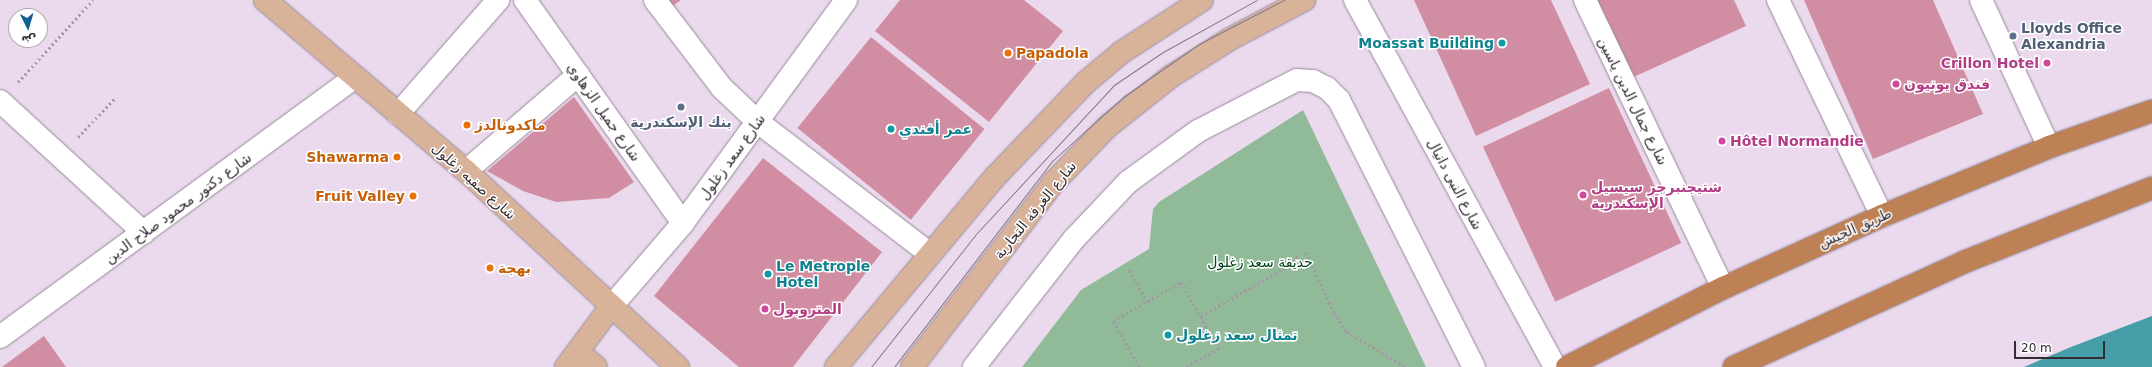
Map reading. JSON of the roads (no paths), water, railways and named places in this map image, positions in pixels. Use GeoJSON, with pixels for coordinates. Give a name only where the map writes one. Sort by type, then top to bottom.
{"type":"FeatureCollection","features":[{"type":"Feature","properties":{"kind":"highway","name":"طريق الجيش"},"geometry":{"type":"LineString","coordinates":[[1567,367],[1723,288],[1882,216],[2049,147],[2152,111]]}},
{"type":"Feature","properties":{"kind":"highway"},"geometry":{"type":"LineString","coordinates":[[1734,367],[1964,262],[2152,188]]}},
{"type":"Feature","properties":{"kind":"main road"},"geometry":{"type":"LineString","coordinates":[[836,367],[995,177],[1085,84],[1122,52],[1202,0]]}},
{"type":"Feature","properties":{"kind":"main road","name":"شارع الغرفة التجارية"},"geometry":{"type":"LineString","coordinates":[[912,367],[1054,182],[1108,126],[1170,77],[1230,39],[1304,0]]}},
{"type":"Feature","properties":{"kind":"main road","name":"شارع صفيه زغلول"},"geometry":{"type":"LineString","coordinates":[[267,1],[466,171],[610,308],[678,367]]}},
{"type":"Feature","properties":{"kind":"main road"},"geometry":{"type":"LineString","coordinates":[[596,367],[572,359],[610,308]]}},
{"type":"Feature","properties":{"kind":"street"},"geometry":{"type":"LineString","coordinates":[[398,114],[498,0]]}},
{"type":"Feature","properties":{"kind":"street","name":"شارع جميل الزهاوي"},"geometry":{"type":"LineString","coordinates":[[525,0],[682,224]]}},
{"type":"Feature","properties":{"kind":"street"},"geometry":{"type":"LineString","coordinates":[[656,0],[722,88],[758,122],[930,254]]}},
{"type":"Feature","properties":{"kind":"street","name":"شارع سعد زغلول"},"geometry":{"type":"LineString","coordinates":[[610,308],[682,224],[846,0]]}},
{"type":"Feature","properties":{"kind":"street","name":"شارع النبى دانيال"},"geometry":{"type":"LineString","coordinates":[[1355,0],[1555,367]]}},
{"type":"Feature","properties":{"kind":"street","name":"شارع جمال الدين ياسين"},"geometry":{"type":"LineString","coordinates":[[1585,0],[1723,288]]}},
{"type":"Feature","properties":{"kind":"street"},"geometry":{"type":"LineString","coordinates":[[1778,0],[1882,216]]}},
{"type":"Feature","properties":{"kind":"street"},"geometry":{"type":"LineString","coordinates":[[1981,0],[2049,147]]}},
{"type":"Feature","properties":{"kind":"street"},"geometry":{"type":"LineString","coordinates":[[466,171],[578,75]]}},
{"type":"Feature","properties":{"kind":"street","name":"شارع دكتور محمود صلاح الدين"},"geometry":{"type":"LineString","coordinates":[[0,337],[355,77]]}},
{"type":"Feature","properties":{"kind":"street"},"geometry":{"type":"LineString","coordinates":[[974,367],[1074,239],[1128,182],[1198,131],[1297,80],[1313,81],[1328,88],[1339,100],[1474,367]]}},
{"type":"Feature","properties":{"kind":"street"},"geometry":{"type":"LineString","coordinates":[[0,101],[144,233]]}},
{"type":"Feature","properties":{"kind":"water"},"geometry":{"type":"Polygon","coordinates":[[[2152,316],[2152,367],[2024,367],[2071,347],[2152,316]]]}},
{"type":"Feature","properties":{"kind":"tram line"},"geometry":{"type":"LineString","coordinates":[[871,367],[976,234],[1114,85],[1163,52],[1257,0]]}},
{"type":"Feature","properties":{"kind":"tram line"},"geometry":{"type":"LineString","coordinates":[[894,367],[1052,161],[1123,97],[1199,44],[1284,0]]}},
{"type":"Feature","properties":{"kind":"place","name":"Lloyds Office Alexandria"},"geometry":{"type":"Point","coordinates":[2013,36]}},
{"type":"Feature","properties":{"kind":"place","name":"Moassat Building"},"geometry":{"type":"Point","coordinates":[1502,43]}},
{"type":"Feature","properties":{"kind":"place","name":"Papadola"},"geometry":{"type":"Point","coordinates":[1008,53]}},
{"type":"Feature","properties":{"kind":"place","name":"Crillon Hotel"},"geometry":{"type":"Point","coordinates":[2047,63]}},
{"type":"Feature","properties":{"kind":"place","name":"فندق يونيون"},"geometry":{"type":"Point","coordinates":[1896,84]}},
{"type":"Feature","properties":{"kind":"place","name":"بنك الإسكندرية"},"geometry":{"type":"Point","coordinates":[681,107]}},
{"type":"Feature","properties":{"kind":"place","name":"ماكدونالدز"},"geometry":{"type":"Point","coordinates":[467,125]}},
{"type":"Feature","properties":{"kind":"place","name":"عمر أفندي"},"geometry":{"type":"Point","coordinates":[891,129]}},
{"type":"Feature","properties":{"kind":"place","name":"Hôtel Normandie"},"geometry":{"type":"Point","coordinates":[1722,141]}},
{"type":"Feature","properties":{"kind":"place","name":"Shawarma"},"geometry":{"type":"Point","coordinates":[397,157]}},
{"type":"Feature","properties":{"kind":"place","name":"شتيجنبرجر سيسيل الإسكندرية"},"geometry":{"type":"Point","coordinates":[1583,195]}},
{"type":"Feature","properties":{"kind":"place","name":"Fruit Valley"},"geometry":{"type":"Point","coordinates":[413,196]}},
{"type":"Feature","properties":{"kind":"place","name":"بهجة"},"geometry":{"type":"Point","coordinates":[490,268]}},
{"type":"Feature","properties":{"kind":"place","name":"Le Metrople Hotel"},"geometry":{"type":"Point","coordinates":[768,274]}},
{"type":"Feature","properties":{"kind":"place","name":"المتروبول"},"geometry":{"type":"Point","coordinates":[765,309]}},
{"type":"Feature","properties":{"kind":"place","name":"تمثال سعد زغلول"},"geometry":{"type":"Point","coordinates":[1168,335]}},
{"type":"Feature","properties":{"kind":"park label","name":"حديقة سعد زغلول"},"geometry":{"type":"Point","coordinates":[1260,262]}}]}
